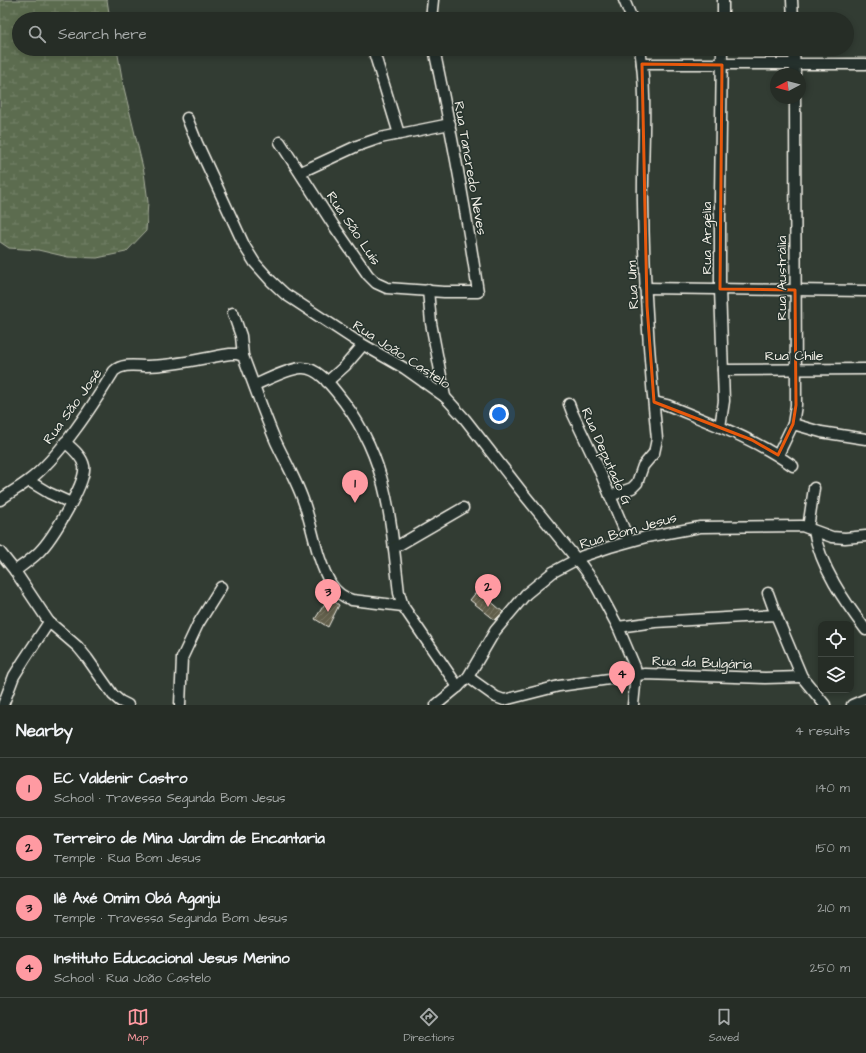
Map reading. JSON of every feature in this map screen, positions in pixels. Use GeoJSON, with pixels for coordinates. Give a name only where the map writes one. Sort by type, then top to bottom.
{"type":"FeatureCollection","features":[{"type":"Feature","properties":{"kind":"street"},"geometry":{"type":"LineString","coordinates":[[432,12],[433,0]]}},
{"type":"Feature","properties":{"kind":"street"},"geometry":{"type":"LineString","coordinates":[[723,0],[723,12]]}},
{"type":"Feature","properties":{"kind":"street"},"geometry":{"type":"LineString","coordinates":[[792,0],[793,12]]}},
{"type":"Feature","properties":{"kind":"street"},"geometry":{"type":"LineString","coordinates":[[375,56],[399,134]]}},
{"type":"Feature","properties":{"kind":"street","name":"Rua Tancredo Neves"},"geometry":{"type":"LineString","coordinates":[[435,56],[450,124],[478,292]]}},
{"type":"Feature","properties":{"kind":"street","name":"Rua Um"},"geometry":{"type":"LineString","coordinates":[[610,496],[632,488],[637,483],[643,466],[654,453],[657,439],[646,288],[643,209],[644,153],[641,56]]}},
{"type":"Feature","properties":{"kind":"street","name":"Rua Argélia"},"geometry":{"type":"LineString","coordinates":[[720,427],[724,402],[720,289],[722,56]]}},
{"type":"Feature","properties":{"kind":"street"},"geometry":{"type":"LineString","coordinates":[[794,56],[795,68]]}},
{"type":"Feature","properties":{"kind":"street"},"geometry":{"type":"LineString","coordinates":[[642,64],[722,65],[777,68]]}},
{"type":"Feature","properties":{"kind":"street"},"geometry":{"type":"LineString","coordinates":[[806,68],[866,64]]}},
{"type":"Feature","properties":{"kind":"street","name":"Rua Austrália"},"geometry":{"type":"LineString","coordinates":[[778,455],[793,424],[796,405],[795,104]]}},
{"type":"Feature","properties":{"kind":"street","name":"Rua João Castelo"},"geometry":{"type":"LineString","coordinates":[[187,118],[197,143],[240,235],[256,263],[271,281],[285,294],[364,345],[404,368],[445,397],[465,419],[577,559],[594,582],[618,627],[632,658],[636,675],[633,705]]}},
{"type":"Feature","properties":{"kind":"street"},"geometry":{"type":"LineString","coordinates":[[301,172],[357,146],[380,138],[450,124]]}},
{"type":"Feature","properties":{"kind":"street","name":"Rua São Luís"},"geometry":{"type":"LineString","coordinates":[[280,142],[301,172],[334,226],[372,280],[387,288],[450,292],[478,292]]}},
{"type":"Feature","properties":{"kind":"street"},"geometry":{"type":"LineString","coordinates":[[646,288],[866,291]]}},
{"type":"Feature","properties":{"kind":"street"},"geometry":{"type":"LineString","coordinates":[[428,290],[433,331],[445,397]]}},
{"type":"Feature","properties":{"kind":"street"},"geometry":{"type":"LineString","coordinates":[[233,313],[241,336],[243,356],[268,422],[307,510],[321,559],[334,589],[346,598],[352,600],[403,606]]}},
{"type":"Feature","properties":{"kind":"street"},"geometry":{"type":"LineString","coordinates":[[326,382],[345,366],[364,345]]}},
{"type":"Feature","properties":{"kind":"street","name":"Rua São José"},"geometry":{"type":"LineString","coordinates":[[0,500],[29,481],[44,466],[65,442],[118,367],[153,366],[230,354],[243,356]]}},
{"type":"Feature","properties":{"kind":"street"},"geometry":{"type":"LineString","coordinates":[[254,385],[293,370],[302,368],[313,371],[344,401],[355,417],[367,439],[384,483],[399,592],[403,606],[458,687]]}},
{"type":"Feature","properties":{"kind":"street","name":"Rua Chile"},"geometry":{"type":"LineString","coordinates":[[723,370],[866,369]]}},
{"type":"Feature","properties":{"kind":"street"},"geometry":{"type":"LineString","coordinates":[[654,402],[667,405],[752,440],[778,455],[793,466]]}},
{"type":"Feature","properties":{"kind":"street","name":"Rua Deputado G"},"geometry":{"type":"LineString","coordinates":[[569,404],[598,467],[629,541]]}},
{"type":"Feature","properties":{"kind":"street"},"geometry":{"type":"LineString","coordinates":[[793,424],[821,432],[866,439]]}},
{"type":"Feature","properties":{"kind":"street"},"geometry":{"type":"LineString","coordinates":[[15,571],[38,552],[54,534],[71,503],[84,474],[84,467],[80,457],[65,442]]}},
{"type":"Feature","properties":{"kind":"street"},"geometry":{"type":"LineString","coordinates":[[29,481],[49,493],[71,503]]}},
{"type":"Feature","properties":{"kind":"street"},"geometry":{"type":"LineString","coordinates":[[814,488],[811,530],[829,574],[866,630]]}},
{"type":"Feature","properties":{"kind":"street"},"geometry":{"type":"LineString","coordinates":[[394,548],[464,508]]}},
{"type":"Feature","properties":{"kind":"street","name":"Rua Bom Jesus"},"geometry":{"type":"LineString","coordinates":[[436,705],[468,677],[495,631],[526,594],[553,572],[577,559],[629,541],[678,530],[700,527],[796,526],[839,538],[866,536]]}},
{"type":"Feature","properties":{"kind":"street"},"geometry":{"type":"LineString","coordinates":[[0,552],[15,571],[49,622],[78,647],[112,695],[128,705]]}},
{"type":"Feature","properties":{"kind":"street"},"geometry":{"type":"LineString","coordinates":[[180,705],[182,658],[198,624],[221,588]]}},
{"type":"Feature","properties":{"kind":"street"},"geometry":{"type":"LineString","coordinates":[[768,593],[802,677],[825,705]]}},
{"type":"Feature","properties":{"kind":"street"},"geometry":{"type":"LineString","coordinates":[[618,627],[655,622],[776,615]]}},
{"type":"Feature","properties":{"kind":"street"},"geometry":{"type":"LineString","coordinates":[[3,705],[18,671],[49,622]]}},
{"type":"Feature","properties":{"kind":"street","name":"Rua da Bulgária"},"geometry":{"type":"LineString","coordinates":[[468,677],[496,697],[504,700],[559,686],[636,675],[653,674],[730,677],[802,677]]}},
{"type":"Feature","properties":{"kind":"street"},"geometry":{"type":"LineString","coordinates":[[852,705],[866,699]]}},
{"type":"Feature","properties":{"kind":"highlighted area"},"geometry":{"type":"Polygon","coordinates":[[[642,64],[722,65],[720,289],[795,290],[796,405],[793,424],[778,455],[752,440],[654,402],[647,306],[642,64]]]}},
{"type":"Feature","properties":{"kind":"green space"},"geometry":{"type":"Polygon","coordinates":[[[0,0],[107,0],[109,12],[12,12],[12,56],[118,56],[123,84],[144,172],[148,202],[146,231],[126,252],[97,258],[68,257],[38,250],[9,248],[0,242],[0,0]]]}},
{"type":"Feature","properties":{"kind":"building"},"geometry":{"type":"Polygon","coordinates":[[[478,590],[503,612],[495,620],[470,600],[478,590]]]}},
{"type":"Feature","properties":{"kind":"building"},"geometry":{"type":"Polygon","coordinates":[[[329,597],[339,605],[328,627],[315,619],[329,597]]]}},
{"type":"Feature","properties":{"kind":"place","name":"EC Valdenir Castro"},"geometry":{"type":"Point","coordinates":[355,503]}},
{"type":"Feature","properties":{"kind":"place","name":"Terreiro de Mina Jardim de Encantaria"},"geometry":{"type":"Point","coordinates":[488,607]}},
{"type":"Feature","properties":{"kind":"place","name":"Ilê Axé Omim Obá Aganju"},"geometry":{"type":"Point","coordinates":[328,612]}},
{"type":"Feature","properties":{"kind":"place","name":"Instituto Educacional Jesus Menino"},"geometry":{"type":"Point","coordinates":[622,694]}}]}
